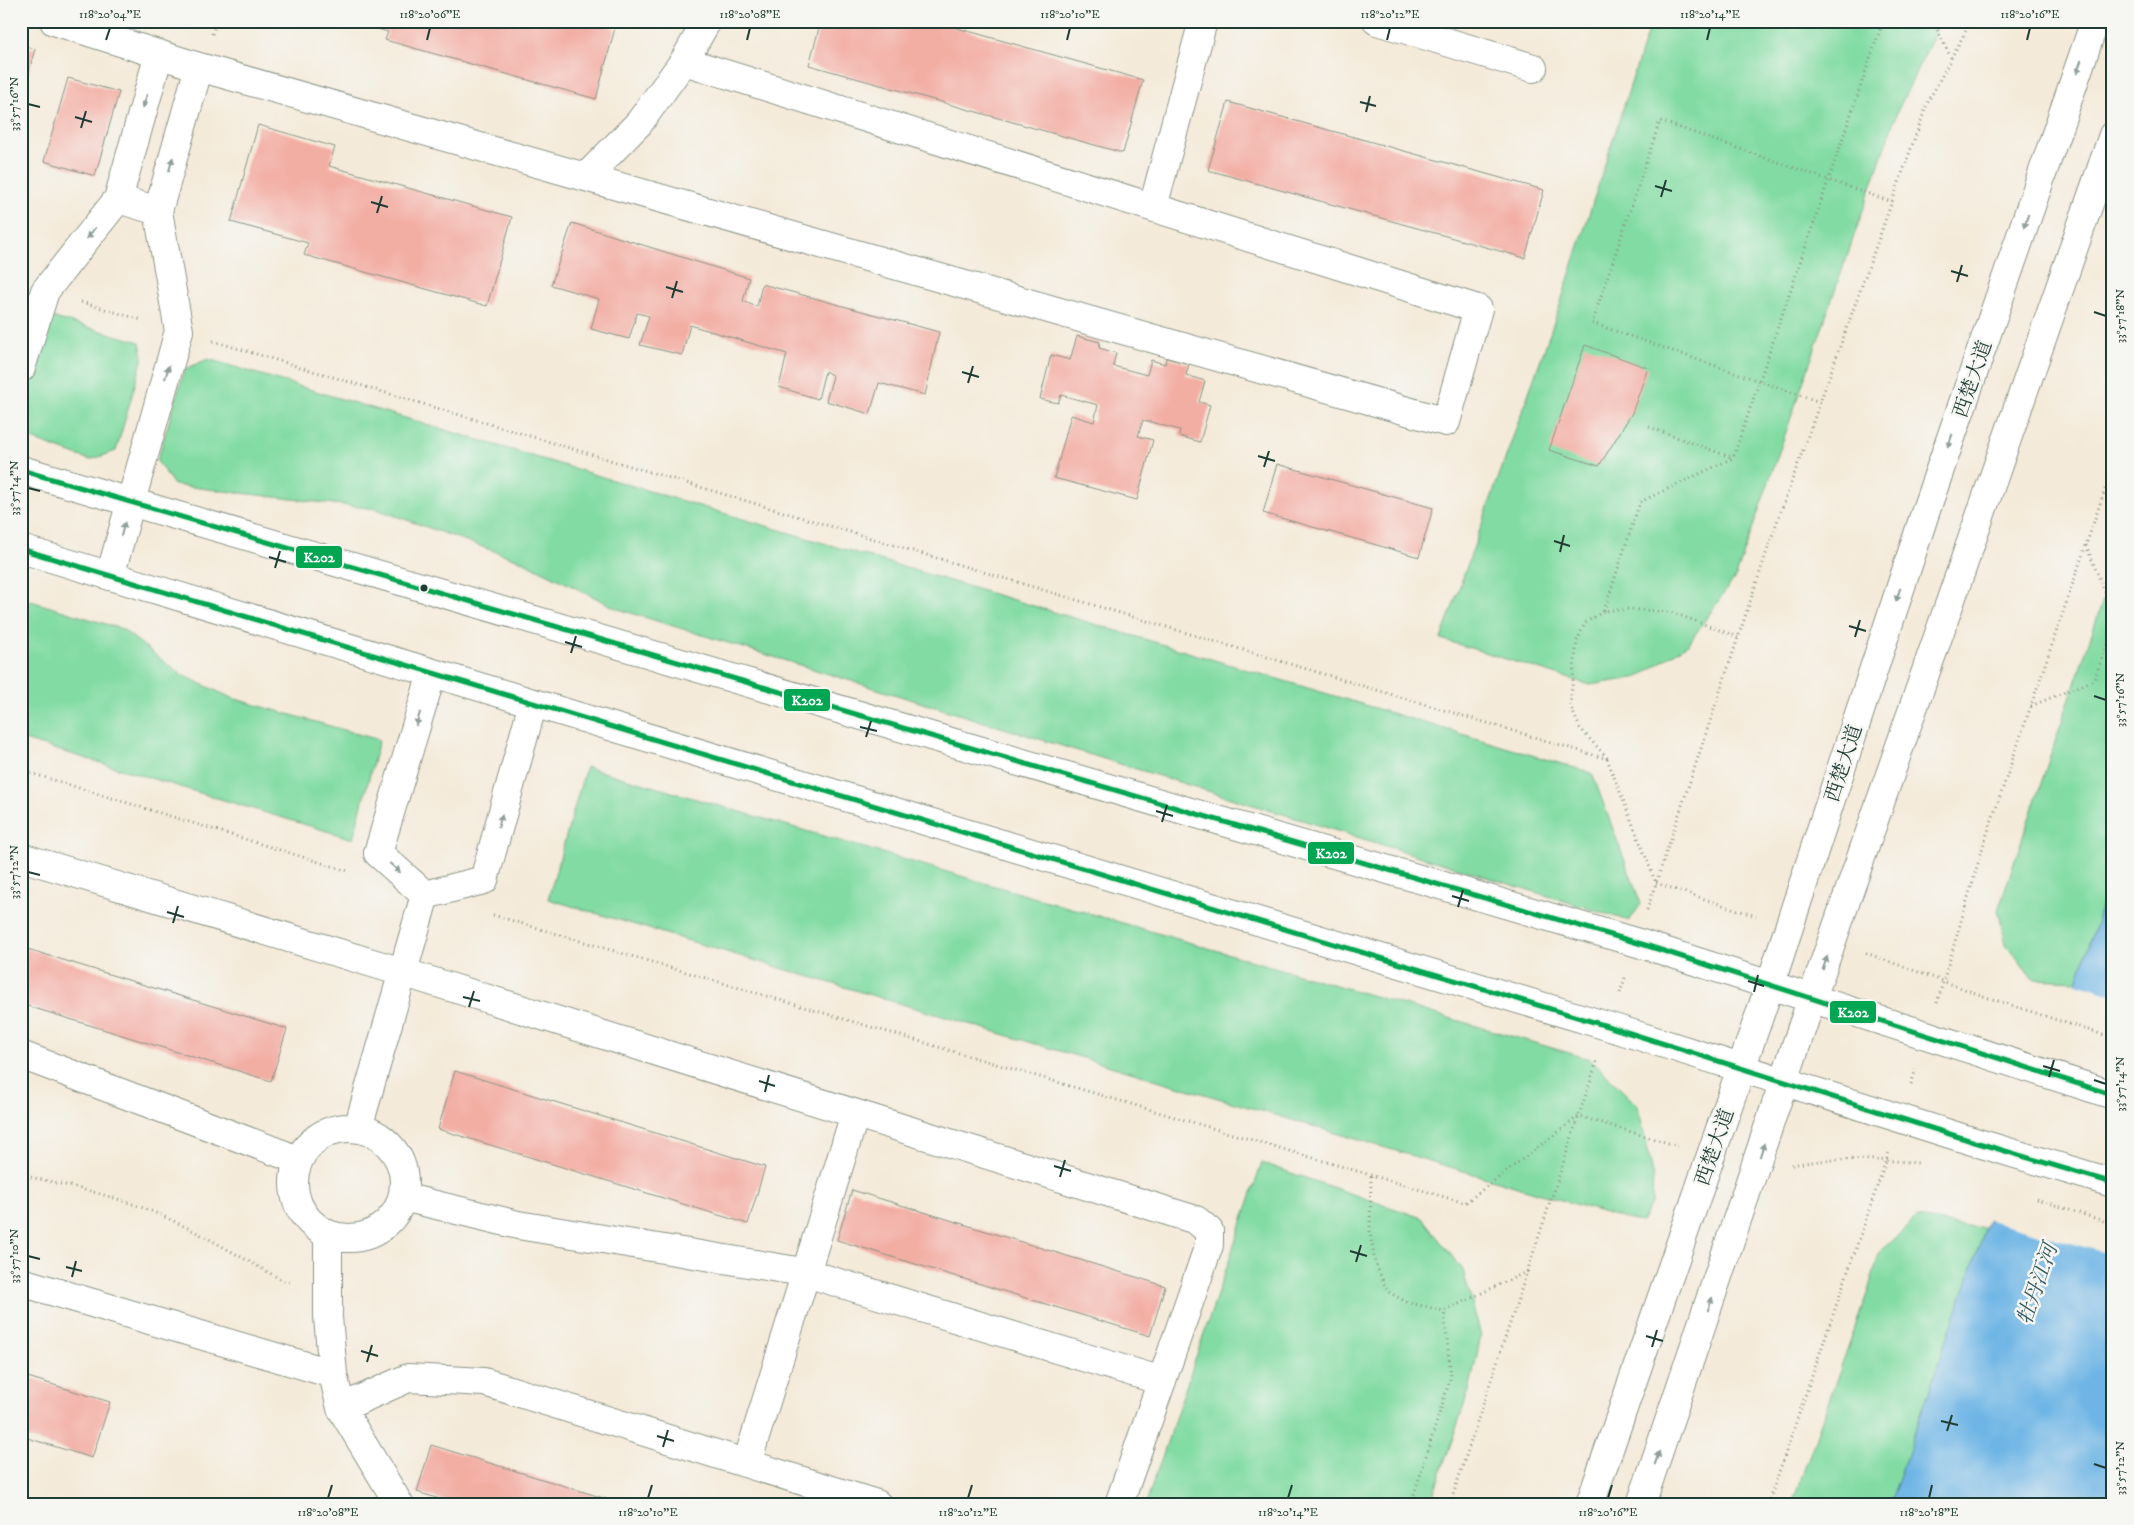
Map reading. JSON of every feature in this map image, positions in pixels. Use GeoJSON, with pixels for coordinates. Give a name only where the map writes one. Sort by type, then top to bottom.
{"type":"FeatureCollection","features":[{"type":"Feature","properties":{"kind":"main road"},"geometry":{"type":"LineString","coordinates":[[54,21],[199,67],[1446,422],[1478,309],[684,61]]}},
{"type":"Feature","properties":{"kind":"main road"},"geometry":{"type":"LineString","coordinates":[[586,177],[640,123],[684,61],[707,21]]}},
{"type":"Feature","properties":{"kind":"main road"},"geometry":{"type":"LineString","coordinates":[[1152,208],[1203,21]]}},
{"type":"Feature","properties":{"kind":"main road"},"geometry":{"type":"LineString","coordinates":[[1377,21],[1533,68]]}},
{"type":"Feature","properties":{"kind":"main road","name":"西楚大道"},"geometry":{"type":"LineString","coordinates":[[1590,1504],[1770,984],[1930,498],[2095,21]]}},
{"type":"Feature","properties":{"kind":"main road"},"geometry":{"type":"LineString","coordinates":[[21,368],[45,291],[118,199],[159,54]]}},
{"type":"Feature","properties":{"kind":"main road"},"geometry":{"type":"LineString","coordinates":[[110,576],[179,331],[158,210],[199,67]]}},
{"type":"Feature","properties":{"kind":"main road"},"geometry":{"type":"LineString","coordinates":[[1641,1504],[1812,998],[2113,135]]}},
{"type":"Feature","properties":{"kind":"main road"},"geometry":{"type":"LineString","coordinates":[[118,199],[158,210]]}},
{"type":"Feature","properties":{"kind":"main road"},"geometry":{"type":"LineString","coordinates":[[21,470],[1636,943],[2113,1094]]}},
{"type":"Feature","properties":{"kind":"main road"},"geometry":{"type":"LineString","coordinates":[[21,549],[1741,1067],[1975,1142],[2113,1183]]}},
{"type":"Feature","properties":{"kind":"main road"},"geometry":{"type":"LineString","coordinates":[[426,895],[378,853],[432,673]]}},
{"type":"Feature","properties":{"kind":"main road"},"geometry":{"type":"LineString","coordinates":[[426,895],[484,880],[533,703]]}},
{"type":"Feature","properties":{"kind":"main road"},"geometry":{"type":"LineString","coordinates":[[21,857],[402,972],[1196,1220],[1209,1231],[1209,1244],[1119,1504]]}},
{"type":"Feature","properties":{"kind":"main road"},"geometry":{"type":"LineString","coordinates":[[358,1128],[426,895]]}},
{"type":"Feature","properties":{"kind":"main road"},"geometry":{"type":"LineString","coordinates":[[21,1055],[298,1160]]}},
{"type":"Feature","properties":{"kind":"main road"},"geometry":{"type":"LineString","coordinates":[[748,1463],[855,1114]]}},
{"type":"Feature","properties":{"kind":"main road"},"geometry":{"type":"LineString","coordinates":[[358,1128],[380,1137],[392,1149],[401,1163],[404,1180],[403,1197],[395,1214],[374,1232],[365,1236],[347,1238],[328,1234],[313,1225],[301,1211],[295,1195],[294,1177],[298,1160],[306,1147],[319,1136],[333,1130],[358,1128]]}},
{"type":"Feature","properties":{"kind":"main road"},"geometry":{"type":"LineString","coordinates":[[403,1197],[518,1226],[806,1273],[1162,1381]]}},
{"type":"Feature","properties":{"kind":"main road"},"geometry":{"type":"LineString","coordinates":[[328,1234],[328,1294],[334,1374],[341,1408],[399,1504]]}},
{"type":"Feature","properties":{"kind":"main road"},"geometry":{"type":"LineString","coordinates":[[21,1282],[334,1374]]}},
{"type":"Feature","properties":{"kind":"main road"},"geometry":{"type":"LineString","coordinates":[[341,1408],[408,1378],[484,1382],[877,1504]]}},
{"type":"Feature","properties":{"kind":"path"},"geometry":{"type":"LineString","coordinates":[[1604,611],[1640,502],[1733,458],[1883,21]]}},
{"type":"Feature","properties":{"kind":"path"},"geometry":{"type":"LineString","coordinates":[[1933,21],[1951,58]]}},
{"type":"Feature","properties":{"kind":"path"},"geometry":{"type":"LineString","coordinates":[[1450,1504],[1738,637],[1820,402],[1927,104],[1971,21]]}},
{"type":"Feature","properties":{"kind":"path"},"geometry":{"type":"LineString","coordinates":[[1820,402],[1592,323],[1660,121],[1892,202]]}},
{"type":"Feature","properties":{"kind":"path"},"geometry":{"type":"LineString","coordinates":[[45,291],[1607,759]]}},
{"type":"Feature","properties":{"kind":"path"},"geometry":{"type":"LineString","coordinates":[[1649,427],[1733,458]]}},
{"type":"Feature","properties":{"kind":"path"},"geometry":{"type":"LineString","coordinates":[[1768,1504],[1901,1118],[1947,972],[1984,843],[2113,466]]}},
{"type":"Feature","properties":{"kind":"path"},"geometry":{"type":"LineString","coordinates":[[2086,544],[2113,612]]}},
{"type":"Feature","properties":{"kind":"path"},"geometry":{"type":"LineString","coordinates":[[1656,884],[1607,759],[1580,728],[1570,705],[1577,641],[1585,623],[1604,611],[1629,609],[1671,612],[1738,637]]}},
{"type":"Feature","properties":{"kind":"path"},"geometry":{"type":"LineString","coordinates":[[2031,706],[2094,680],[2113,629]]}},
{"type":"Feature","properties":{"kind":"path"},"geometry":{"type":"LineString","coordinates":[[21,770],[350,872]]}},
{"type":"Feature","properties":{"kind":"path"},"geometry":{"type":"LineString","coordinates":[[492,915],[1465,1203],[1579,1116]]}},
{"type":"Feature","properties":{"kind":"path"},"geometry":{"type":"LineString","coordinates":[[1989,998],[2113,1038]]}},
{"type":"Feature","properties":{"kind":"path"},"geometry":{"type":"LineString","coordinates":[[21,1176],[88,1190],[151,1212],[225,1248],[284,1281],[328,1294]]}},
{"type":"Feature","properties":{"kind":"path"},"geometry":{"type":"LineString","coordinates":[[1371,1176],[1370,1233],[1376,1262],[1387,1291],[1406,1302],[1444,1311],[1528,1271]]}},
{"type":"Feature","properties":{"kind":"path"},"geometry":{"type":"LineString","coordinates":[[1411,1504],[1451,1376],[1444,1311]]}},
{"type":"Feature","properties":{"kind":"green space"},"geometry":{"type":"Polygon","coordinates":[[[1651,21],[1941,21],[1897,112],[1736,576],[1689,643],[1639,677],[1590,685],[1441,639],[1559,308],[1651,21]]]}},
{"type":"Feature","properties":{"kind":"green space"},"geometry":{"type":"Polygon","coordinates":[[[51,317],[140,342],[143,357],[116,451],[90,460],[29,438],[21,429],[21,417],[51,317]]]}},
{"type":"Feature","properties":{"kind":"green space"},"geometry":{"type":"Polygon","coordinates":[[[208,359],[1592,773],[1641,904],[1629,921],[618,609],[522,561],[376,509],[174,485],[157,461],[185,369],[208,359]]]}},
{"type":"Feature","properties":{"kind":"green space"},"geometry":{"type":"Polygon","coordinates":[[[2113,571],[2113,872],[2077,981],[2033,979],[2006,944],[1998,910],[2113,571]]]}},
{"type":"Feature","properties":{"kind":"green space"},"geometry":{"type":"Polygon","coordinates":[[[21,598],[122,629],[180,674],[232,698],[379,740],[353,839],[21,739],[21,598]]]}},
{"type":"Feature","properties":{"kind":"green space"},"geometry":{"type":"Polygon","coordinates":[[[586,767],[1590,1059],[1638,1106],[1653,1173],[1652,1204],[1641,1222],[1625,1219],[548,899],[586,767]]]}},
{"type":"Feature","properties":{"kind":"green space"},"geometry":{"type":"Polygon","coordinates":[[[1262,1163],[1422,1218],[1463,1270],[1481,1336],[1469,1391],[1430,1504],[1146,1504],[1262,1163]]]}},
{"type":"Feature","properties":{"kind":"green space"},"geometry":{"type":"Polygon","coordinates":[[[1917,1218],[1985,1229],[1890,1504],[1792,1504],[1868,1291],[1880,1251],[1917,1218]]]}},
{"type":"Feature","properties":{"kind":"water","name":"牡丹江河"},"geometry":{"type":"Polygon","coordinates":[[[2113,872],[2113,1489],[2108,1504],[1890,1504],[1985,1229],[2077,981],[2113,872]]]}},
{"type":"Feature","properties":{"kind":"pier"},"geometry":{"type":"Polygon","coordinates":[[[2074,982],[2113,995],[2113,1255],[1986,1219],[2074,982]]]}},
{"type":"Feature","properties":{"kind":"building"},"geometry":{"type":"Polygon","coordinates":[[[350,21],[592,21],[615,28],[596,99],[385,40],[388,32],[350,21]]]}},
{"type":"Feature","properties":{"kind":"building"},"geometry":{"type":"Polygon","coordinates":[[[821,21],[932,21],[1143,80],[1123,153],[809,65],[821,21]]]}},
{"type":"Feature","properties":{"kind":"building"},"geometry":{"type":"Polygon","coordinates":[[[21,45],[35,49],[22,96],[21,96],[21,45]]]}},
{"type":"Feature","properties":{"kind":"building"},"geometry":{"type":"Polygon","coordinates":[[[68,78],[119,92],[95,176],[44,161],[68,78]]]}},
{"type":"Feature","properties":{"kind":"building"},"geometry":{"type":"Polygon","coordinates":[[[1228,102],[1544,190],[1525,258],[1208,170],[1228,102]]]}},
{"type":"Feature","properties":{"kind":"building"},"geometry":{"type":"Polygon","coordinates":[[[258,125],[335,147],[329,166],[512,217],[487,306],[304,255],[308,243],[231,222],[258,125]]]}},
{"type":"Feature","properties":{"kind":"building"},"geometry":{"type":"Polygon","coordinates":[[[572,223],[749,278],[743,301],[757,307],[762,284],[939,332],[925,395],[879,383],[870,414],[826,401],[833,376],[825,371],[818,399],[779,387],[787,354],[690,325],[682,355],[640,345],[649,316],[637,313],[629,339],[591,329],[599,299],[551,285],[572,223]]]}},
{"type":"Feature","properties":{"kind":"building"},"geometry":{"type":"Polygon","coordinates":[[[1077,336],[1100,342],[1099,348],[1116,353],[1113,366],[1147,375],[1151,360],[1165,364],[1166,358],[1189,364],[1186,375],[1205,381],[1199,402],[1210,405],[1200,442],[1179,436],[1180,430],[1143,420],[1138,436],[1153,440],[1137,500],[1054,478],[1071,415],[1094,422],[1098,405],[1061,395],[1058,403],[1040,399],[1051,355],[1070,360],[1077,336]]]}},
{"type":"Feature","properties":{"kind":"building"},"geometry":{"type":"Polygon","coordinates":[[[1585,345],[1648,368],[1632,413],[1599,466],[1549,450],[1585,345]]]}},
{"type":"Feature","properties":{"kind":"building"},"geometry":{"type":"Polygon","coordinates":[[[1277,464],[1433,508],[1419,557],[1263,513],[1277,464]]]}},
{"type":"Feature","properties":{"kind":"building"},"geometry":{"type":"Polygon","coordinates":[[[21,947],[287,1029],[271,1081],[21,1004],[21,947]]]}},
{"type":"Feature","properties":{"kind":"building"},"geometry":{"type":"Polygon","coordinates":[[[455,1071],[765,1167],[748,1224],[438,1129],[455,1071]]]}},
{"type":"Feature","properties":{"kind":"building"},"geometry":{"type":"Polygon","coordinates":[[[852,1190],[1165,1286],[1150,1336],[837,1240],[852,1190]]]}},
{"type":"Feature","properties":{"kind":"building"},"geometry":{"type":"Polygon","coordinates":[[[21,1375],[110,1402],[92,1458],[21,1436],[21,1375]]]}},
{"type":"Feature","properties":{"kind":"building"},"geometry":{"type":"Polygon","coordinates":[[[431,1445],[620,1504],[456,1504],[417,1492],[431,1445]]]}},
{"type":"Feature","properties":{"kind":"transit line","name":"K202"},"geometry":{"type":"LineString","coordinates":[[21,470],[1645,945],[2113,1095]]}},
{"type":"Feature","properties":{"kind":"transit line","name":"K202"},"geometry":{"type":"LineString","coordinates":[[21,549],[1617,1029],[1975,1142],[2113,1183]]}}]}
